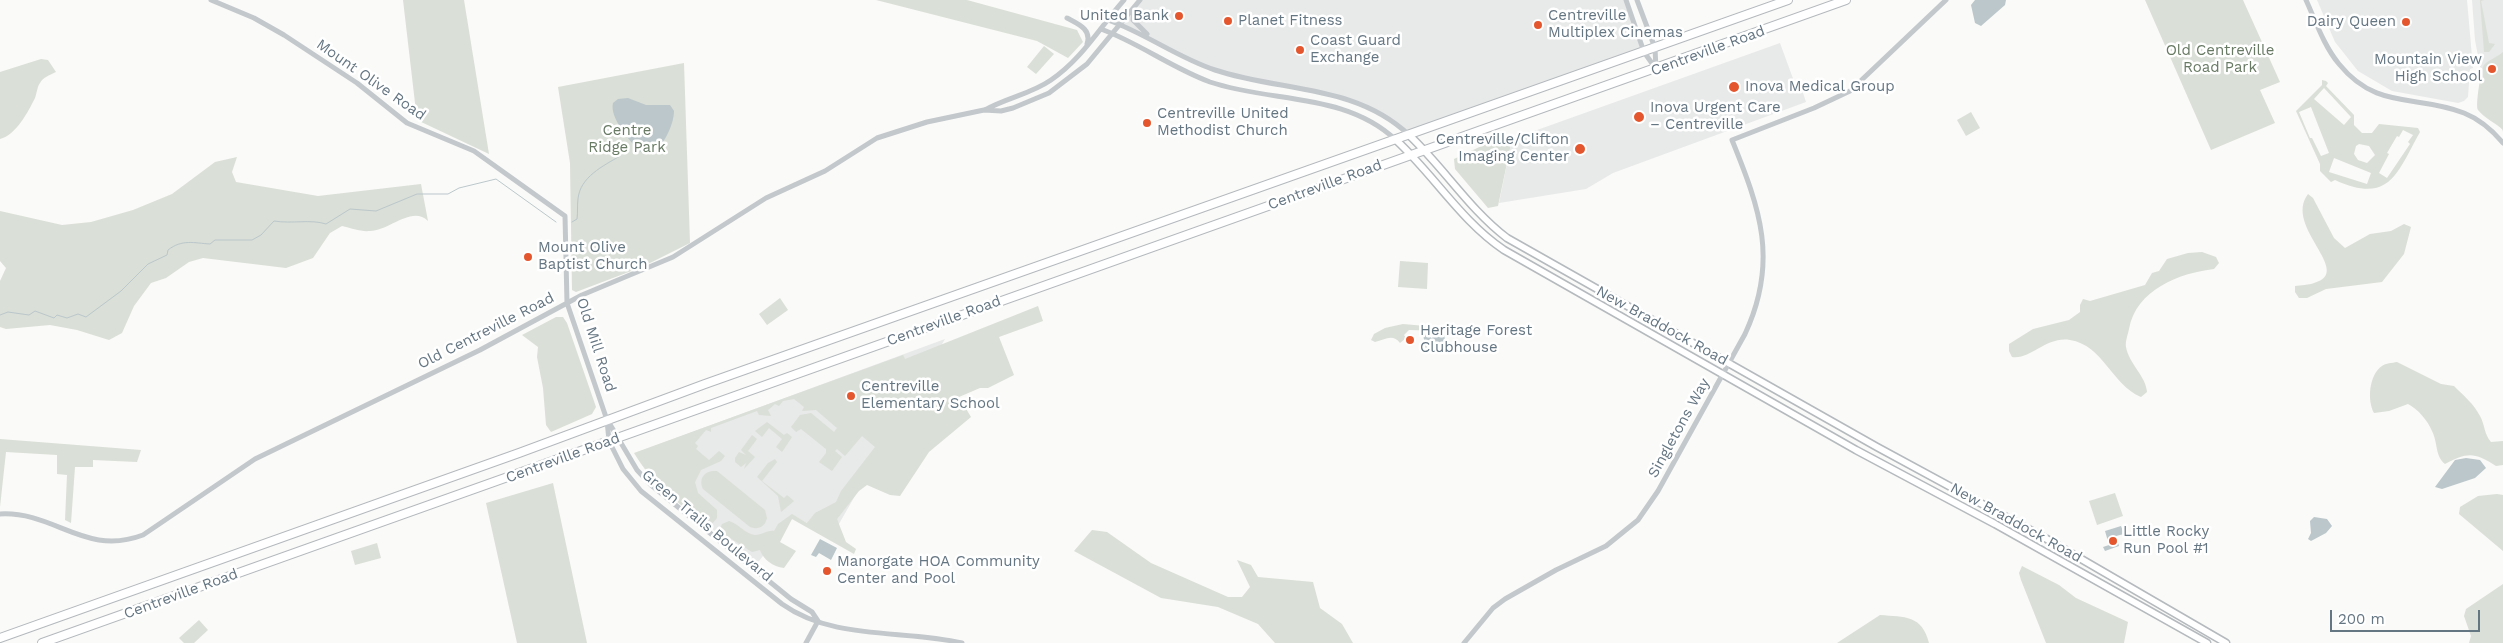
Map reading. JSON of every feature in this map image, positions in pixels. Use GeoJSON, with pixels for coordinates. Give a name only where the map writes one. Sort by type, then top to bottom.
{"type":"FeatureCollection","features":[{"type":"Feature","properties":{"kind":"highway","name":"Centreville Road"},"geometry":{"type":"LineString","coordinates":[[0,638],[1788,0]]}},
{"type":"Feature","properties":{"kind":"highway","name":"Centreville Road"},"geometry":{"type":"LineString","coordinates":[[42,643],[1846,0]]}},
{"type":"Feature","properties":{"kind":"main road","name":"New Braddock Road"},"geometry":{"type":"LineString","coordinates":[[1409,135],[1424,149],[1472,207],[1507,238],[1729,364],[2045,538],[2226,643]]}},
{"type":"Feature","properties":{"kind":"main road","name":"New Braddock Road"},"geometry":{"type":"LineString","coordinates":[[1396,140],[1412,154],[1462,214],[1497,246],[2207,643]]}},
{"type":"Feature","properties":{"kind":"street","name":"Mount Olive Road"},"geometry":{"type":"LineString","coordinates":[[211,0],[259,20],[284,35],[356,83],[407,123],[474,151],[564,216]]}},
{"type":"Feature","properties":{"kind":"street"},"geometry":{"type":"LineString","coordinates":[[984,110],[998,102],[1032,91],[1051,80],[1074,62],[1124,0]]}},
{"type":"Feature","properties":{"kind":"street"},"geometry":{"type":"LineString","coordinates":[[984,110],[1010,109],[1037,99],[1064,84],[1087,64],[1140,0]]}},
{"type":"Feature","properties":{"kind":"street"},"geometry":{"type":"LineString","coordinates":[[1626,0],[1644,52],[1656,69]]}},
{"type":"Feature","properties":{"kind":"street"},"geometry":{"type":"LineString","coordinates":[[1637,0],[1655,48],[1656,69]]}},
{"type":"Feature","properties":{"kind":"street","name":"Singletons Way"},"geometry":{"type":"LineString","coordinates":[[1464,643],[1493,608],[1504,599],[1556,570],[1606,546],[1638,520],[1658,491],[1729,364],[1751,322],[1764,275],[1763,238],[1758,207],[1732,140],[1814,108],[1850,91],[1946,0]]}},
{"type":"Feature","properties":{"kind":"street"},"geometry":{"type":"LineString","coordinates":[[2306,0],[2331,53],[2358,82],[2388,98],[2442,107],[2466,114],[2486,126],[2503,143]]}},
{"type":"Feature","properties":{"kind":"street"},"geometry":{"type":"LineString","coordinates":[[1135,6],[1132,15],[1134,22],[1155,41]]}},
{"type":"Feature","properties":{"kind":"street"},"geometry":{"type":"LineString","coordinates":[[1067,18],[1086,31],[1088,39],[1084,50]]}},
{"type":"Feature","properties":{"kind":"street","name":"New Braddock Road"},"geometry":{"type":"LineString","coordinates":[[1108,20],[1120,24],[1197,63],[1230,75],[1349,99],[1377,112],[1409,135]]}},
{"type":"Feature","properties":{"kind":"street","name":"New Braddock Road"},"geometry":{"type":"LineString","coordinates":[[1101,29],[1209,81],[1246,91],[1340,108],[1369,120],[1396,140]]}},
{"type":"Feature","properties":{"kind":"street","name":"Old Centreville Road"},"geometry":{"type":"LineString","coordinates":[[0,514],[19,514],[38,518],[68,532],[97,540],[113,541],[138,537],[158,526],[255,459],[480,350],[567,303],[673,257],[765,199],[824,171],[877,138],[911,126],[984,110]]}},
{"type":"Feature","properties":{"kind":"street","name":"Old Mill Road"},"geometry":{"type":"LineString","coordinates":[[564,216],[567,303],[607,420]]}},
{"type":"Feature","properties":{"kind":"street","name":"Green Trails Boulevard"},"geometry":{"type":"LineString","coordinates":[[607,420],[637,470],[651,485],[783,593],[812,612],[818,621]]}},
{"type":"Feature","properties":{"kind":"street","name":"Green Trails Boulevard"},"geometry":{"type":"LineString","coordinates":[[607,420],[610,441],[623,469],[641,491],[782,604],[805,618],[846,629],[923,635],[962,643]]}},
{"type":"Feature","properties":{"kind":"street"},"geometry":{"type":"LineString","coordinates":[[806,643],[818,621]]}},
{"type":"Feature","properties":{"kind":"shaded area"},"geometry":{"type":"Polygon","coordinates":[[[1140,0],[1624,0],[1644,52],[1409,135],[1388,118],[1349,99],[1213,69],[1120,24],[1140,0]]]}},
{"type":"Feature","properties":{"kind":"shaded area"},"geometry":{"type":"Polygon","coordinates":[[[1975,0],[2006,0],[2005,5],[1981,26],[1975,23],[1971,5],[1975,0]]]}},
{"type":"Feature","properties":{"kind":"shaded area"},"geometry":{"type":"Polygon","coordinates":[[[2317,0],[2467,0],[2473,68],[2470,69],[2468,97],[2458,103],[2392,91],[2358,71],[2335,42],[2317,0]]]}},
{"type":"Feature","properties":{"kind":"shaded area","name":"Mountain View High School"},"geometry":{"type":"Polygon","coordinates":[[[2472,0],[2503,0],[2503,132],[2482,77],[2475,40],[2472,0]]]}},
{"type":"Feature","properties":{"kind":"shaded area"},"geometry":{"type":"Polygon","coordinates":[[[1780,43],[1795,84],[1802,90],[1806,102],[1613,173],[1586,189],[1499,203],[1512,139],[1780,43]]]}},
{"type":"Feature","properties":{"kind":"shaded area"},"geometry":{"type":"Polygon","coordinates":[[[628,98],[646,105],[670,105],[674,111],[672,124],[665,139],[655,150],[649,153],[642,153],[633,144],[614,116],[613,103],[618,99],[628,98]]]}},
{"type":"Feature","properties":{"kind":"shaded area"},"geometry":{"type":"Polygon","coordinates":[[[1430,334],[1431,338],[1444,335],[1447,348],[1427,353],[1423,335],[1430,334]]]}},
{"type":"Feature","properties":{"kind":"shaded area","name":"Centreville Elementary School"},"geometry":{"type":"Polygon","coordinates":[[[945,339],[832,536],[794,516],[756,565],[659,485],[646,471],[635,453],[945,339]]]}},
{"type":"Feature","properties":{"kind":"shaded area"},"geometry":{"type":"Polygon","coordinates":[[[2466,458],[2480,460],[2486,468],[2475,478],[2442,489],[2435,487],[2455,460],[2466,458]]]}},
{"type":"Feature","properties":{"kind":"shaded area"},"geometry":{"type":"Polygon","coordinates":[[[2314,517],[2327,519],[2332,526],[2326,533],[2311,541],[2308,539],[2311,533],[2310,521],[2314,517]]]}},
{"type":"Feature","properties":{"kind":"shaded area","name":"Little Rocky Run Pool #1"},"geometry":{"type":"Polygon","coordinates":[[[2121,526],[2124,534],[2116,536],[2119,546],[2105,551],[2103,547],[2109,545],[2105,531],[2121,526]]]}},
{"type":"Feature","properties":{"kind":"shaded area"},"geometry":{"type":"Polygon","coordinates":[[[820,539],[837,548],[831,560],[819,553],[816,557],[811,555],[820,539]]]}},
{"type":"Feature","properties":{"kind":"green space"},"geometry":{"type":"Polygon","coordinates":[[[403,0],[464,0],[489,154],[417,120],[403,0]]]}},
{"type":"Feature","properties":{"kind":"green space"},"geometry":{"type":"Polygon","coordinates":[[[876,0],[967,0],[1077,30],[1083,42],[1068,58],[1037,41],[876,0]]]}},
{"type":"Feature","properties":{"kind":"green space","name":"Old Centreville Road Park"},"geometry":{"type":"Polygon","coordinates":[[[2145,0],[2243,0],[2280,82],[2260,90],[2275,123],[2211,150],[2145,0]]]}},
{"type":"Feature","properties":{"kind":"green space"},"geometry":{"type":"Polygon","coordinates":[[[2480,0],[2484,0],[2481,1],[2489,43],[2495,44],[2489,52],[2484,52],[2480,0]]]}},
{"type":"Feature","properties":{"kind":"green space"},"geometry":{"type":"Polygon","coordinates":[[[1044,46],[1054,54],[1036,74],[1027,67],[1044,46]]]}},
{"type":"Feature","properties":{"kind":"green space"},"geometry":{"type":"Polygon","coordinates":[[[2503,52],[2503,130],[2478,110],[2477,102],[2484,65],[2503,52]]]}},
{"type":"Feature","properties":{"kind":"green space"},"geometry":{"type":"Polygon","coordinates":[[[41,59],[48,60],[56,72],[41,81],[35,98],[21,122],[11,133],[0,139],[0,72],[41,59]]]}},
{"type":"Feature","properties":{"kind":"green space","name":"Centre Ridge Park"},"geometry":{"type":"Polygon","coordinates":[[[684,63],[690,243],[642,267],[576,292],[572,290],[570,163],[558,87],[684,63]]]}},
{"type":"Feature","properties":{"kind":"green space"},"geometry":{"type":"Polygon","coordinates":[[[2322,80],[2328,83],[2326,86],[2354,115],[2354,125],[2362,133],[2372,133],[2379,124],[2418,128],[2420,132],[2398,172],[2390,181],[2380,187],[2368,189],[2354,187],[2335,180],[2331,182],[2320,171],[2320,164],[2296,111],[2322,85],[2322,80]],[[2324,88],[2314,99],[2344,125],[2351,117],[2324,88]],[[2311,107],[2299,112],[2310,138],[2312,138],[2321,156],[2329,153],[2311,107]],[[2403,130],[2399,137],[2397,136],[2387,153],[2389,154],[2379,173],[2387,178],[2410,144],[2408,142],[2413,135],[2403,130]],[[2359,144],[2356,146],[2354,154],[2358,160],[2367,163],[2375,155],[2369,146],[2359,144]],[[2334,158],[2329,172],[2367,184],[2371,173],[2334,158]]]}},
{"type":"Feature","properties":{"kind":"green space"},"geometry":{"type":"Polygon","coordinates":[[[1971,112],[1980,128],[1966,136],[1957,120],[1971,112]]]}},
{"type":"Feature","properties":{"kind":"green space"},"geometry":{"type":"Polygon","coordinates":[[[1512,139],[1498,206],[1488,208],[1455,169],[1454,159],[1490,142],[1512,139]]]}},
{"type":"Feature","properties":{"kind":"green space"},"geometry":{"type":"Polygon","coordinates":[[[237,157],[232,172],[236,182],[318,196],[421,184],[428,221],[422,217],[408,217],[370,231],[342,226],[330,233],[313,258],[286,268],[203,258],[189,262],[166,278],[151,283],[134,306],[122,333],[109,340],[77,330],[50,325],[6,329],[0,327],[0,281],[6,268],[0,261],[0,211],[62,225],[91,222],[133,210],[172,194],[215,162],[237,157]]]}},
{"type":"Feature","properties":{"kind":"green space"},"geometry":{"type":"Polygon","coordinates":[[[2308,194],[2313,198],[2334,238],[2345,248],[2370,234],[2391,231],[2404,224],[2411,227],[2404,254],[2382,282],[2326,289],[2307,298],[2299,298],[2295,292],[2295,286],[2314,283],[2324,277],[2327,269],[2324,259],[2304,220],[2303,207],[2308,194]]]}},
{"type":"Feature","properties":{"kind":"green space"},"geometry":{"type":"Polygon","coordinates":[[[2202,252],[2216,257],[2219,263],[2214,269],[2174,279],[2161,286],[2140,304],[2133,315],[2126,345],[2130,359],[2146,386],[2147,392],[2141,397],[2122,384],[2091,349],[2081,343],[2070,340],[2053,341],[2026,355],[2012,357],[2009,351],[2009,344],[2033,329],[2069,320],[2080,312],[2080,305],[2083,299],[2090,301],[2145,285],[2152,273],[2159,271],[2167,259],[2188,253],[2202,252]]]}},
{"type":"Feature","properties":{"kind":"green space"},"geometry":{"type":"Polygon","coordinates":[[[1400,261],[1428,263],[1427,289],[1398,287],[1400,261]]]}},
{"type":"Feature","properties":{"kind":"green space"},"geometry":{"type":"Polygon","coordinates":[[[780,298],[788,310],[767,325],[759,314],[780,298]]]}},
{"type":"Feature","properties":{"kind":"green space"},"geometry":{"type":"Polygon","coordinates":[[[1038,306],[1043,321],[999,337],[1014,375],[988,388],[980,388],[959,397],[971,417],[929,452],[900,496],[890,495],[867,485],[859,491],[837,519],[846,542],[856,549],[854,554],[792,519],[780,542],[796,551],[784,568],[769,562],[760,550],[752,552],[719,531],[722,524],[729,521],[755,535],[774,531],[778,524],[792,514],[807,523],[815,513],[836,502],[841,491],[875,447],[862,436],[845,456],[837,449],[835,451],[842,457],[832,471],[819,462],[826,453],[826,449],[801,429],[796,432],[791,427],[800,415],[811,413],[834,432],[837,428],[816,410],[802,411],[804,407],[794,399],[783,401],[779,406],[775,404],[768,410],[771,416],[759,415],[757,411],[711,428],[711,432],[706,430],[695,443],[698,446],[696,449],[709,460],[719,451],[725,456],[721,461],[701,470],[695,482],[698,493],[717,510],[717,518],[711,525],[706,525],[666,492],[649,474],[634,453],[903,355],[905,359],[1038,306]]]}},
{"type":"Feature","properties":{"kind":"green space"},"geometry":{"type":"Polygon","coordinates":[[[556,317],[563,317],[567,323],[596,407],[592,414],[551,432],[546,425],[543,388],[537,357],[538,347],[522,335],[556,317]]]}},
{"type":"Feature","properties":{"kind":"green space"},"geometry":{"type":"Polygon","coordinates":[[[1403,324],[1448,328],[1449,331],[1409,330],[1404,335],[1406,338],[1400,343],[1394,338],[1375,342],[1371,340],[1374,334],[1385,328],[1403,324]]]}},
{"type":"Feature","properties":{"kind":"green space"},"geometry":{"type":"Polygon","coordinates":[[[2397,362],[2441,384],[2454,386],[2478,412],[2491,442],[2503,441],[2503,465],[2496,466],[2482,458],[2471,455],[2459,457],[2445,464],[2438,453],[2434,436],[2428,423],[2419,412],[2408,404],[2389,411],[2374,413],[2370,401],[2370,388],[2374,375],[2384,365],[2397,362]]]}},
{"type":"Feature","properties":{"kind":"green space"},"geometry":{"type":"Polygon","coordinates":[[[767,422],[784,435],[787,433],[792,437],[782,452],[776,447],[782,439],[769,428],[762,437],[755,431],[767,422]]]}},
{"type":"Feature","properties":{"kind":"green space"},"geometry":{"type":"Polygon","coordinates":[[[752,435],[757,439],[748,451],[755,457],[744,469],[746,463],[741,467],[735,462],[735,458],[739,452],[746,455],[741,450],[752,435]]]}},
{"type":"Feature","properties":{"kind":"green space"},"geometry":{"type":"Polygon","coordinates":[[[0,439],[141,450],[137,462],[93,460],[93,467],[75,467],[71,523],[65,520],[67,475],[57,474],[57,455],[6,452],[0,507],[0,439]]]}},
{"type":"Feature","properties":{"kind":"green space"},"geometry":{"type":"Polygon","coordinates":[[[775,459],[777,462],[762,481],[784,498],[787,495],[794,501],[781,512],[778,496],[757,477],[768,463],[775,459]]]}},
{"type":"Feature","properties":{"kind":"green space"},"geometry":{"type":"Polygon","coordinates":[[[717,471],[765,510],[767,518],[763,526],[758,528],[750,527],[703,489],[702,478],[706,473],[717,471]]]}},
{"type":"Feature","properties":{"kind":"green space"},"geometry":{"type":"Polygon","coordinates":[[[553,483],[587,643],[517,643],[486,503],[553,483]]]}},
{"type":"Feature","properties":{"kind":"green space"},"geometry":{"type":"Polygon","coordinates":[[[2115,493],[2123,516],[2097,525],[2089,501],[2115,493]]]}},
{"type":"Feature","properties":{"kind":"green space"},"geometry":{"type":"Polygon","coordinates":[[[2503,495],[2503,551],[2459,514],[2460,507],[2478,496],[2503,495]]]}},
{"type":"Feature","properties":{"kind":"green space"},"geometry":{"type":"Polygon","coordinates":[[[1092,530],[1107,532],[1151,563],[1228,597],[1242,597],[1250,587],[1237,560],[1251,565],[1258,577],[1313,582],[1320,608],[1342,624],[1353,643],[1275,643],[1258,624],[1218,607],[1161,598],[1074,551],[1092,530]]]}},
{"type":"Feature","properties":{"kind":"green space"},"geometry":{"type":"Polygon","coordinates":[[[377,543],[381,558],[355,565],[351,551],[377,543]]]}},
{"type":"Feature","properties":{"kind":"green space"},"geometry":{"type":"Polygon","coordinates":[[[2022,566],[2059,585],[2076,598],[2128,622],[2124,643],[2046,643],[2021,580],[2019,573],[2022,566]]]}},
{"type":"Feature","properties":{"kind":"green space"},"geometry":{"type":"Polygon","coordinates":[[[2503,584],[2503,643],[2469,643],[2471,636],[2464,616],[2466,609],[2503,584]]]}},
{"type":"Feature","properties":{"kind":"green space"},"geometry":{"type":"Polygon","coordinates":[[[1880,615],[1905,617],[1917,622],[1926,634],[1929,643],[1837,643],[1880,615]]]}},
{"type":"Feature","properties":{"kind":"green space"},"geometry":{"type":"Polygon","coordinates":[[[199,620],[208,630],[194,643],[184,643],[179,638],[199,620]]]}},
{"type":"Feature","properties":{"kind":"waterway"},"geometry":{"type":"LineString","coordinates":[[572,222],[577,219],[578,199],[583,184],[593,173],[620,156]]}},
{"type":"Feature","properties":{"kind":"waterway"},"geometry":{"type":"LineString","coordinates":[[0,315],[8,312],[29,315],[35,311],[54,318],[57,315],[67,318],[78,314],[86,317],[121,291],[148,264],[167,255],[168,250],[178,244],[188,242],[210,244],[215,240],[252,240],[261,235],[274,221],[326,224],[350,209],[376,211],[417,194],[448,194],[459,188],[496,179],[556,222]]}},
{"type":"Feature","properties":{"kind":"place","name":"United Bank"},"geometry":{"type":"Point","coordinates":[1179,16]}},
{"type":"Feature","properties":{"kind":"place","name":"Planet Fitness"},"geometry":{"type":"Point","coordinates":[1228,21]}},
{"type":"Feature","properties":{"kind":"place","name":"Dairy Queen"},"geometry":{"type":"Point","coordinates":[2406,22]}},
{"type":"Feature","properties":{"kind":"place","name":"Centreville Multiplex Cinemas"},"geometry":{"type":"Point","coordinates":[1538,25]}},
{"type":"Feature","properties":{"kind":"place","name":"Coast Guard Exchange"},"geometry":{"type":"Point","coordinates":[1300,50]}},
{"type":"Feature","properties":{"kind":"place","name":"Mountain View High School"},"geometry":{"type":"Point","coordinates":[2492,69]}},
{"type":"Feature","properties":{"kind":"place","name":"Inova Medical Group"},"geometry":{"type":"Point","coordinates":[1734,87]}},
{"type":"Feature","properties":{"kind":"place","name":"Inova Urgent Care – Centreville"},"geometry":{"type":"Point","coordinates":[1639,117]}},
{"type":"Feature","properties":{"kind":"place","name":"Centreville United Methodist Church"},"geometry":{"type":"Point","coordinates":[1147,123]}},
{"type":"Feature","properties":{"kind":"place","name":"Centreville/Clifton Imaging Center"},"geometry":{"type":"Point","coordinates":[1580,149]}},
{"type":"Feature","properties":{"kind":"place","name":"Mount Olive Baptist Church"},"geometry":{"type":"Point","coordinates":[528,257]}},
{"type":"Feature","properties":{"kind":"place","name":"Heritage Forest Clubhouse"},"geometry":{"type":"Point","coordinates":[1410,340]}},
{"type":"Feature","properties":{"kind":"place","name":"Centreville Elementary School"},"geometry":{"type":"Point","coordinates":[851,396]}},
{"type":"Feature","properties":{"kind":"place","name":"Little Rocky Run Pool #1"},"geometry":{"type":"Point","coordinates":[2113,541]}},
{"type":"Feature","properties":{"kind":"place","name":"Manorgate HOA Community Center and Pool"},"geometry":{"type":"Point","coordinates":[827,571]}}]}
